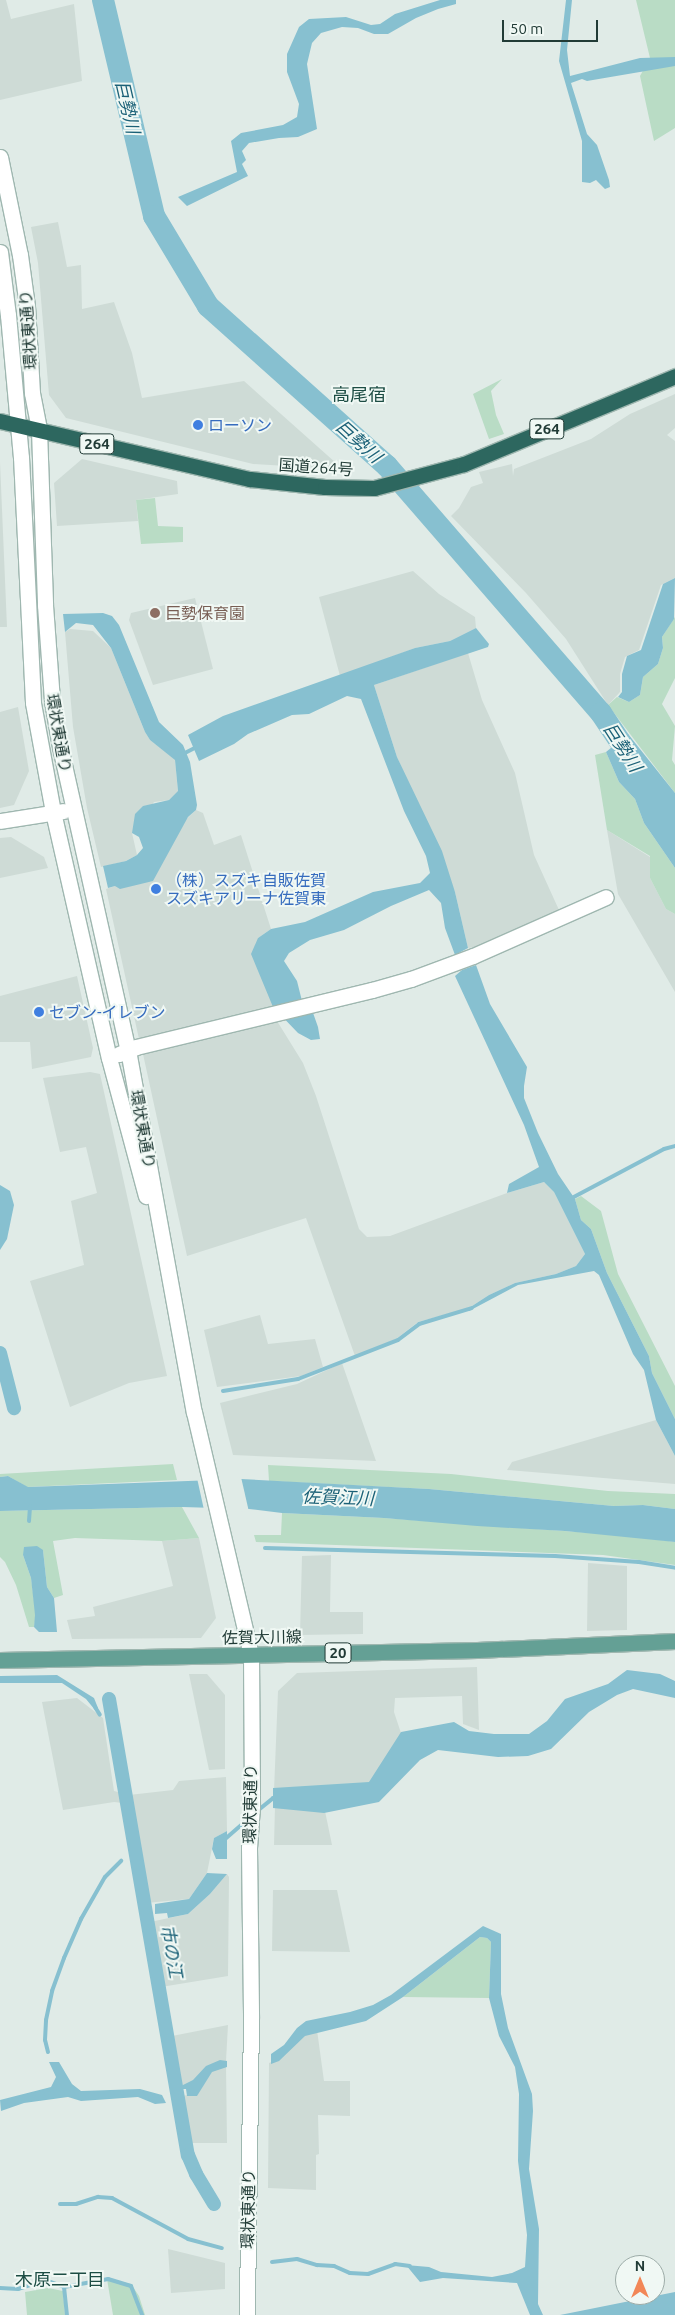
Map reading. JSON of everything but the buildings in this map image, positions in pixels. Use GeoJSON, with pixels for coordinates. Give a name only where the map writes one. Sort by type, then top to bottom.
{"type":"FeatureCollection","features":[{"type":"Feature","properties":{"kind":"highway","name":"国道264号"},"geometry":{"type":"LineString","coordinates":[[0,421],[250,479],[325,487],[381,486],[464,464],[675,376]]}},
{"type":"Feature","properties":{"kind":"main road","name":"環状東通り"},"geometry":{"type":"LineString","coordinates":[[0,157],[20,255],[28,306],[32,393],[38,430],[45,605],[51,692],[60,747],[128,1050],[204,1454],[250,1655],[252,1806],[247,2315]]}},
{"type":"Feature","properties":{"kind":"main road","name":"環状東通り"},"geometry":{"type":"LineString","coordinates":[[0,252],[8,315],[20,458],[33,702],[53,812],[109,1058],[174,1301]]}},
{"type":"Feature","properties":{"kind":"main road"},"geometry":{"type":"LineString","coordinates":[[0,821],[74,809]]}},
{"type":"Feature","properties":{"kind":"main road"},"geometry":{"type":"LineString","coordinates":[[109,1058],[128,1050],[372,990],[456,963],[606,897]]}},
{"type":"Feature","properties":{"kind":"main road","name":"佐賀大川線"},"geometry":{"type":"LineString","coordinates":[[0,1660],[477,1650],[675,1641]]}},
{"type":"Feature","properties":{"kind":"shaded area"},"geometry":{"type":"Polygon","coordinates":[[[0,0],[6,0],[11,19],[74,4],[82,81],[0,100],[0,0]]]}},
{"type":"Feature","properties":{"kind":"shaded area"},"geometry":{"type":"Polygon","coordinates":[[[58,222],[67,267],[81,265],[82,309],[114,302],[132,353],[142,398],[244,381],[336,463],[336,469],[253,464],[66,418],[49,395],[38,263],[31,227],[58,222]]]}},
{"type":"Feature","properties":{"kind":"shaded area"},"geometry":{"type":"Polygon","coordinates":[[[675,394],[675,428],[667,435],[675,441],[675,578],[661,585],[639,650],[625,657],[620,674],[620,692],[608,705],[566,639],[526,593],[451,516],[459,508],[471,487],[483,483],[479,472],[512,464],[513,476],[514,469],[591,439],[630,414],[675,394]]]}},
{"type":"Feature","properties":{"kind":"shaded area"},"geometry":{"type":"Polygon","coordinates":[[[82,459],[177,481],[178,494],[136,500],[138,521],[57,526],[54,483],[82,459]]]}},
{"type":"Feature","properties":{"kind":"shaded area"},"geometry":{"type":"Polygon","coordinates":[[[0,462],[7,627],[0,627],[0,462]]]}},
{"type":"Feature","properties":{"kind":"shaded area"},"geometry":{"type":"Polygon","coordinates":[[[413,571],[439,594],[475,617],[476,628],[450,641],[415,648],[340,676],[319,597],[413,571]]]}},
{"type":"Feature","properties":{"kind":"shaded area"},"geometry":{"type":"Polygon","coordinates":[[[195,598],[213,669],[153,685],[129,620],[131,613],[195,598]]]}},
{"type":"Feature","properties":{"kind":"shaded area"},"geometry":{"type":"Polygon","coordinates":[[[70,629],[93,631],[111,648],[145,732],[150,740],[175,759],[178,792],[169,800],[154,802],[132,833],[137,855],[126,861],[101,867],[87,808],[73,727],[65,632],[70,629]]]}},
{"type":"Feature","properties":{"kind":"shaded area"},"geometry":{"type":"Polygon","coordinates":[[[468,653],[482,700],[515,773],[534,855],[559,910],[481,946],[468,948],[455,892],[397,757],[374,685],[468,653]]]}},
{"type":"Feature","properties":{"kind":"shaded area"},"geometry":{"type":"Polygon","coordinates":[[[18,707],[29,771],[14,805],[0,808],[0,712],[18,707]]]}},
{"type":"Feature","properties":{"kind":"shaded area"},"geometry":{"type":"Polygon","coordinates":[[[196,810],[203,813],[214,845],[241,835],[271,929],[258,938],[273,1007],[139,1039],[106,889],[115,886],[196,810]]]}},
{"type":"Feature","properties":{"kind":"shaded area"},"geometry":{"type":"Polygon","coordinates":[[[607,830],[650,857],[650,878],[666,909],[675,914],[675,992],[618,894],[607,830]]]}},
{"type":"Feature","properties":{"kind":"shaded area"},"geometry":{"type":"Polygon","coordinates":[[[11,837],[44,857],[48,868],[0,878],[0,838],[11,837]]]}},
{"type":"Feature","properties":{"kind":"shaded area"},"geometry":{"type":"Polygon","coordinates":[[[77,976],[93,1048],[91,1057],[32,1069],[30,1042],[0,1042],[0,996],[77,976]]]}},
{"type":"Feature","properties":{"kind":"shaded area"},"geometry":{"type":"Polygon","coordinates":[[[277,1021],[303,1063],[316,1096],[359,1229],[367,1237],[390,1236],[507,1193],[544,1182],[554,1192],[585,1254],[576,1266],[556,1274],[515,1283],[489,1295],[469,1308],[418,1322],[396,1339],[355,1356],[306,1218],[187,1256],[143,1054],[277,1021]]]}},
{"type":"Feature","properties":{"kind":"shaded area"},"geometry":{"type":"Polygon","coordinates":[[[90,1072],[100,1074],[167,1376],[129,1383],[70,1407],[30,1281],[84,1265],[71,1201],[97,1193],[86,1147],[60,1152],[43,1078],[90,1072]]]}},
{"type":"Feature","properties":{"kind":"shaded area"},"geometry":{"type":"Polygon","coordinates":[[[260,1315],[268,1344],[315,1339],[323,1367],[301,1376],[217,1387],[204,1330],[260,1315]]]}},
{"type":"Feature","properties":{"kind":"shaded area"},"geometry":{"type":"Polygon","coordinates":[[[342,1363],[376,1461],[233,1455],[220,1403],[297,1384],[342,1363]]]}},
{"type":"Feature","properties":{"kind":"shaded area"},"geometry":{"type":"Polygon","coordinates":[[[656,1420],[675,1456],[675,1484],[507,1470],[512,1462],[656,1420]]]}},
{"type":"Feature","properties":{"kind":"shaded area"},"geometry":{"type":"Polygon","coordinates":[[[199,1538],[216,1618],[201,1638],[72,1639],[67,1620],[95,1616],[93,1607],[173,1586],[162,1541],[199,1538]]]}},
{"type":"Feature","properties":{"kind":"shaded area"},"geometry":{"type":"Polygon","coordinates":[[[331,1555],[330,1612],[363,1612],[363,1634],[300,1635],[302,1556],[331,1555]]]}},
{"type":"Feature","properties":{"kind":"shaded area"},"geometry":{"type":"Polygon","coordinates":[[[588,1563],[627,1566],[627,1630],[587,1631],[588,1563]]]}},
{"type":"Feature","properties":{"kind":"shaded area"},"geometry":{"type":"Polygon","coordinates":[[[477,1667],[479,1730],[463,1724],[462,1696],[395,1698],[394,1712],[401,1733],[371,1783],[274,1791],[278,1691],[297,1673],[477,1667]]]}},
{"type":"Feature","properties":{"kind":"shaded area"},"geometry":{"type":"Polygon","coordinates":[[[189,1674],[207,1674],[225,1695],[225,1769],[209,1770],[189,1674]]]}},
{"type":"Feature","properties":{"kind":"shaded area"},"geometry":{"type":"Polygon","coordinates":[[[77,1698],[103,1718],[114,1791],[129,1795],[173,1790],[179,1781],[226,1777],[227,1831],[214,1838],[207,1873],[189,1899],[146,1903],[131,1804],[114,1802],[63,1810],[42,1702],[77,1698]]]}},
{"type":"Feature","properties":{"kind":"shaded area"},"geometry":{"type":"Polygon","coordinates":[[[275,1806],[325,1811],[332,1845],[274,1845],[275,1806]]]}},
{"type":"Feature","properties":{"kind":"shaded area"},"geometry":{"type":"Polygon","coordinates":[[[227,1874],[229,1877],[228,1976],[161,1987],[150,1922],[188,1914],[210,1894],[227,1874]]]}},
{"type":"Feature","properties":{"kind":"shaded area"},"geometry":{"type":"Polygon","coordinates":[[[273,1890],[337,1890],[350,1952],[272,1951],[273,1890]]]}},
{"type":"Feature","properties":{"kind":"shaded area"},"geometry":{"type":"Polygon","coordinates":[[[228,2025],[226,2061],[181,2088],[172,2036],[228,2025]]]}},
{"type":"Feature","properties":{"kind":"shaded area"},"geometry":{"type":"Polygon","coordinates":[[[317,2030],[324,2081],[350,2081],[350,2116],[318,2115],[319,2154],[316,2155],[316,2190],[268,2188],[269,2063],[279,2059],[304,2034],[317,2030]]]}},
{"type":"Feature","properties":{"kind":"shaded area"},"geometry":{"type":"Polygon","coordinates":[[[226,2065],[227,2143],[189,2143],[181,2096],[195,2094],[210,2071],[226,2065]]]}},
{"type":"Feature","properties":{"kind":"shaded area"},"geometry":{"type":"Polygon","coordinates":[[[168,2249],[225,2263],[225,2289],[171,2293],[168,2249]]]}},
{"type":"Feature","properties":{"kind":"green space"},"geometry":{"type":"Polygon","coordinates":[[[636,0],[675,0],[675,128],[654,141],[640,76],[650,58],[636,0]]]}},
{"type":"Feature","properties":{"kind":"green space"},"geometry":{"type":"Polygon","coordinates":[[[502,379],[491,391],[496,415],[504,434],[489,439],[473,394],[502,379]]]}},
{"type":"Feature","properties":{"kind":"green space"},"geometry":{"type":"Polygon","coordinates":[[[155,498],[158,526],[183,527],[183,542],[141,544],[136,500],[155,498]]]}},
{"type":"Feature","properties":{"kind":"green space"},"geometry":{"type":"Polygon","coordinates":[[[675,617],[675,678],[662,704],[675,726],[672,760],[675,765],[675,793],[608,705],[617,697],[629,702],[640,695],[643,677],[658,664],[663,648],[662,637],[675,617]]]}},
{"type":"Feature","properties":{"kind":"green space"},"geometry":{"type":"Polygon","coordinates":[[[606,752],[619,782],[635,799],[644,823],[675,868],[675,914],[666,909],[650,878],[650,856],[607,830],[595,755],[606,752]]]}},
{"type":"Feature","properties":{"kind":"green space"},"geometry":{"type":"Polygon","coordinates":[[[581,1196],[601,1211],[618,1274],[675,1386],[675,1419],[652,1373],[649,1356],[607,1273],[591,1229],[581,1220],[575,1199],[581,1196]]]}},
{"type":"Feature","properties":{"kind":"green space"},"geometry":{"type":"Polygon","coordinates":[[[173,1464],[177,1480],[27,1487],[8,1476],[0,1477],[0,1474],[173,1464]]]}},
{"type":"Feature","properties":{"kind":"green space"},"geometry":{"type":"Polygon","coordinates":[[[268,1465],[451,1474],[608,1491],[675,1494],[675,1509],[643,1505],[614,1506],[429,1489],[269,1481],[268,1465]]]}},
{"type":"Feature","properties":{"kind":"green space"},"geometry":{"type":"Polygon","coordinates":[[[182,1507],[199,1538],[162,1541],[75,1538],[53,1541],[63,1595],[54,1598],[47,1587],[43,1550],[23,1555],[31,1578],[36,1615],[34,1627],[29,1627],[16,1585],[5,1562],[0,1557],[0,1511],[182,1507]]]}},
{"type":"Feature","properties":{"kind":"green space"},"geometry":{"type":"Polygon","coordinates":[[[282,1513],[384,1518],[634,1536],[675,1542],[675,1565],[603,1555],[256,1542],[254,1535],[281,1535],[282,1513]]]}},
{"type":"Feature","properties":{"kind":"green space"},"geometry":{"type":"Polygon","coordinates":[[[480,1937],[487,1938],[491,1942],[489,1998],[403,1997],[480,1937]]]}},
{"type":"Feature","properties":{"kind":"green space"},"geometry":{"type":"Polygon","coordinates":[[[107,2279],[131,2284],[139,2296],[145,2315],[113,2315],[107,2279]]]}},
{"type":"Feature","properties":{"kind":"green space"},"geometry":{"type":"Polygon","coordinates":[[[48,2288],[63,2291],[65,2315],[27,2315],[25,2292],[48,2288]]]}},
{"type":"Feature","properties":{"kind":"water"},"geometry":{"type":"Polygon","coordinates":[[[440,0],[456,0],[456,4],[416,18],[388,34],[374,34],[358,28],[342,27],[321,33],[312,43],[307,64],[317,129],[298,137],[249,143],[242,151],[246,160],[242,164],[248,176],[187,206],[178,197],[237,172],[231,141],[241,133],[283,125],[297,117],[299,104],[287,72],[287,54],[299,27],[309,19],[346,17],[371,25],[380,24],[395,14],[440,0]]]}},
{"type":"Feature","properties":{"kind":"water"},"geometry":{"type":"Polygon","coordinates":[[[566,0],[572,0],[567,50],[570,76],[640,58],[675,57],[675,66],[587,81],[582,79],[571,83],[587,134],[597,145],[609,180],[610,187],[605,189],[596,180],[590,183],[582,182],[582,141],[559,61],[566,0]]]}},
{"type":"Feature","properties":{"kind":"water"},"geometry":{"type":"Polygon","coordinates":[[[675,578],[674,619],[662,637],[663,648],[658,664],[643,677],[640,695],[629,702],[618,697],[622,692],[622,674],[627,656],[641,650],[663,584],[675,578]]]}},
{"type":"Feature","properties":{"kind":"water"},"geometry":{"type":"Polygon","coordinates":[[[103,613],[112,616],[119,625],[159,722],[183,745],[190,762],[197,805],[196,810],[188,817],[153,881],[120,889],[115,886],[108,888],[103,866],[126,861],[137,855],[143,848],[139,837],[132,833],[135,814],[143,806],[169,800],[178,791],[175,760],[150,740],[145,732],[111,648],[93,625],[76,623],[65,632],[63,614],[103,613]]]}},
{"type":"Feature","properties":{"kind":"water"},"geometry":{"type":"Polygon","coordinates":[[[476,628],[489,644],[488,647],[374,685],[397,757],[442,851],[455,892],[468,948],[455,955],[445,928],[441,903],[429,890],[391,906],[344,930],[310,940],[289,953],[284,961],[297,981],[302,1001],[312,1010],[318,1027],[320,1039],[311,1040],[298,1033],[273,1007],[251,954],[258,938],[271,929],[305,922],[373,892],[420,883],[430,873],[426,856],[404,811],[361,699],[347,696],[309,714],[292,715],[248,734],[234,744],[199,761],[188,735],[223,716],[415,648],[450,641],[476,628]]]}},
{"type":"Feature","properties":{"kind":"water"},"geometry":{"type":"Polygon","coordinates":[[[628,734],[675,793],[675,868],[644,823],[635,799],[619,782],[606,752],[628,734]]]}},
{"type":"Feature","properties":{"kind":"water"},"geometry":{"type":"Polygon","coordinates":[[[476,965],[490,1004],[527,1067],[524,1098],[538,1133],[558,1174],[575,1199],[581,1220],[591,1229],[607,1273],[649,1356],[652,1373],[675,1419],[675,1456],[656,1420],[644,1370],[633,1354],[599,1275],[594,1271],[518,1285],[469,1311],[469,1308],[489,1295],[515,1283],[556,1274],[576,1266],[585,1254],[554,1192],[544,1182],[507,1193],[509,1184],[539,1167],[524,1125],[455,976],[462,970],[476,965]]]}},
{"type":"Feature","properties":{"kind":"water"},"geometry":{"type":"Polygon","coordinates":[[[0,1185],[10,1191],[14,1205],[7,1239],[0,1250],[0,1185]]]}},
{"type":"Feature","properties":{"kind":"water","name":"佐賀江川"},"geometry":{"type":"Polygon","coordinates":[[[8,1476],[28,1487],[241,1479],[429,1489],[614,1506],[643,1505],[675,1509],[675,1542],[565,1531],[282,1513],[249,1509],[182,1507],[0,1511],[0,1477],[8,1476]]]}},
{"type":"Feature","properties":{"kind":"water"},"geometry":{"type":"Polygon","coordinates":[[[37,1546],[43,1550],[47,1587],[54,1598],[57,1632],[39,1632],[34,1627],[35,1615],[31,1578],[23,1555],[24,1547],[37,1546]]]}},
{"type":"Feature","properties":{"kind":"water"},"geometry":{"type":"Polygon","coordinates":[[[627,1670],[660,1674],[675,1681],[675,1698],[633,1689],[617,1695],[589,1712],[551,1749],[528,1756],[498,1757],[438,1750],[420,1760],[379,1802],[324,1813],[273,1808],[273,1788],[369,1782],[401,1732],[454,1722],[469,1731],[494,1734],[529,1734],[547,1721],[565,1699],[608,1684],[627,1670]]]}},
{"type":"Feature","properties":{"kind":"water"},"geometry":{"type":"Polygon","coordinates":[[[57,1675],[94,1698],[98,1708],[95,1710],[86,1699],[62,1683],[0,1683],[0,1676],[57,1675]]]}},
{"type":"Feature","properties":{"kind":"water"},"geometry":{"type":"Polygon","coordinates":[[[227,1831],[227,1859],[216,1859],[212,1849],[214,1838],[227,1831]]]}},
{"type":"Feature","properties":{"kind":"water"},"geometry":{"type":"Polygon","coordinates":[[[207,1873],[227,1874],[210,1894],[188,1914],[168,1918],[167,1913],[155,1914],[155,1904],[189,1899],[207,1873]]]}},
{"type":"Feature","properties":{"kind":"water"},"geometry":{"type":"Polygon","coordinates":[[[483,1926],[501,1934],[501,1994],[508,2028],[532,2094],[533,2111],[529,2169],[539,2229],[538,2304],[543,2315],[530,2315],[517,2283],[443,2278],[420,2282],[406,2265],[429,2267],[441,2272],[492,2277],[512,2273],[525,2267],[527,2235],[518,2161],[519,2094],[515,2067],[499,2036],[489,1998],[491,1942],[487,1938],[480,1937],[403,1997],[366,2021],[305,2036],[279,2061],[271,2064],[271,2054],[284,2045],[297,2028],[306,2021],[373,2005],[391,1995],[483,1926]]]}},
{"type":"Feature","properties":{"kind":"water"},"geometry":{"type":"Polygon","coordinates":[[[220,2060],[227,2061],[227,2067],[212,2072],[197,2096],[187,2096],[186,2089],[183,2089],[181,2086],[193,2080],[206,2066],[220,2060]]]}},
{"type":"Feature","properties":{"kind":"water"},"geometry":{"type":"Polygon","coordinates":[[[49,2062],[59,2062],[72,2084],[81,2091],[140,2089],[162,2095],[166,2103],[155,2104],[138,2097],[81,2101],[68,2097],[24,2103],[1,2111],[0,2100],[51,2087],[56,2077],[49,2062]]]}},
{"type":"Feature","properties":{"kind":"water"},"geometry":{"type":"Polygon","coordinates":[[[675,2292],[675,2315],[560,2315],[615,2304],[665,2305],[665,2294],[675,2292]]]}},
{"type":"Feature","properties":{"kind":"pier"},"geometry":{"type":"Polygon","coordinates":[[[241,1477],[249,1512],[204,1510],[197,1478],[241,1477]]]}},
{"type":"Feature","properties":{"kind":"waterway","name":"巨勢川"},"geometry":{"type":"LineString","coordinates":[[103,0],[154,216],[208,306],[387,466],[601,713],[637,767]]}},
{"type":"Feature","properties":{"kind":"waterway"},"geometry":{"type":"LineString","coordinates":[[181,755],[197,747]]}},
{"type":"Feature","properties":{"kind":"waterway"},"geometry":{"type":"LineString","coordinates":[[570,1199],[664,1149],[675,1146]]}},
{"type":"Feature","properties":{"kind":"waterway"},"geometry":{"type":"LineString","coordinates":[[223,1391],[298,1379],[398,1340],[419,1324],[472,1308]]}},
{"type":"Feature","properties":{"kind":"waterway","name":"市の江"},"geometry":{"type":"LineString","coordinates":[[0,1353],[14,1408]]}},
{"type":"Feature","properties":{"kind":"waterway"},"geometry":{"type":"LineString","coordinates":[[29,1521],[30,1506]]}},
{"type":"Feature","properties":{"kind":"waterway"},"geometry":{"type":"LineString","coordinates":[[265,1548],[555,1556],[639,1562],[675,1568]]}},
{"type":"Feature","properties":{"kind":"waterway","name":"市の江"},"geometry":{"type":"LineString","coordinates":[[109,1699],[188,2155],[196,2174],[214,2204]]}},
{"type":"Feature","properties":{"kind":"waterway"},"geometry":{"type":"LineString","coordinates":[[95,1707],[100,1715]]}},
{"type":"Feature","properties":{"kind":"waterway"},"geometry":{"type":"LineString","coordinates":[[256,1812],[273,1798],[279,1798]]}},
{"type":"Feature","properties":{"kind":"waterway"},"geometry":{"type":"LineString","coordinates":[[224,1840],[247,1820]]}},
{"type":"Feature","properties":{"kind":"waterway"},"geometry":{"type":"LineString","coordinates":[[48,2052],[45,2040],[46,2020],[52,1991],[64,1958],[81,1919],[105,1877],[121,1861]]}},
{"type":"Feature","properties":{"kind":"waterway"},"geometry":{"type":"LineString","coordinates":[[60,2204],[76,2204],[98,2197],[112,2198],[188,2239],[222,2248]]}},
{"type":"Feature","properties":{"kind":"waterway"},"geometry":{"type":"LineString","coordinates":[[272,2262],[297,2259],[317,2265],[334,2266],[350,2273],[368,2274],[395,2264],[410,2266]]}},
{"type":"Feature","properties":{"kind":"waterway"},"geometry":{"type":"LineString","coordinates":[[0,2288],[18,2289],[45,2280],[64,2287],[108,2279],[131,2286],[142,2315]]}},
{"type":"Feature","properties":{"kind":"waterway"},"geometry":{"type":"LineString","coordinates":[[64,2287],[67,2315]]}},
{"type":"Feature","properties":{"kind":"place","name":"ローソン"},"geometry":{"type":"Point","coordinates":[198,425]}},
{"type":"Feature","properties":{"kind":"place","name":"巨勢保育園"},"geometry":{"type":"Point","coordinates":[155,613]}},
{"type":"Feature","properties":{"kind":"place","name":"（株）スズキ自販佐賀 スズキアリーナ佐賀東"},"geometry":{"type":"Point","coordinates":[156,889]}},
{"type":"Feature","properties":{"kind":"place","name":"セブン-イレブン"},"geometry":{"type":"Point","coordinates":[39,1012]}},
{"type":"Feature","properties":{"kind":"district","name":"高尾宿"},"geometry":{"type":"Point","coordinates":[359,394]}},
{"type":"Feature","properties":{"kind":"district","name":"木原二丁目"},"geometry":{"type":"Point","coordinates":[60,2279]}}]}
